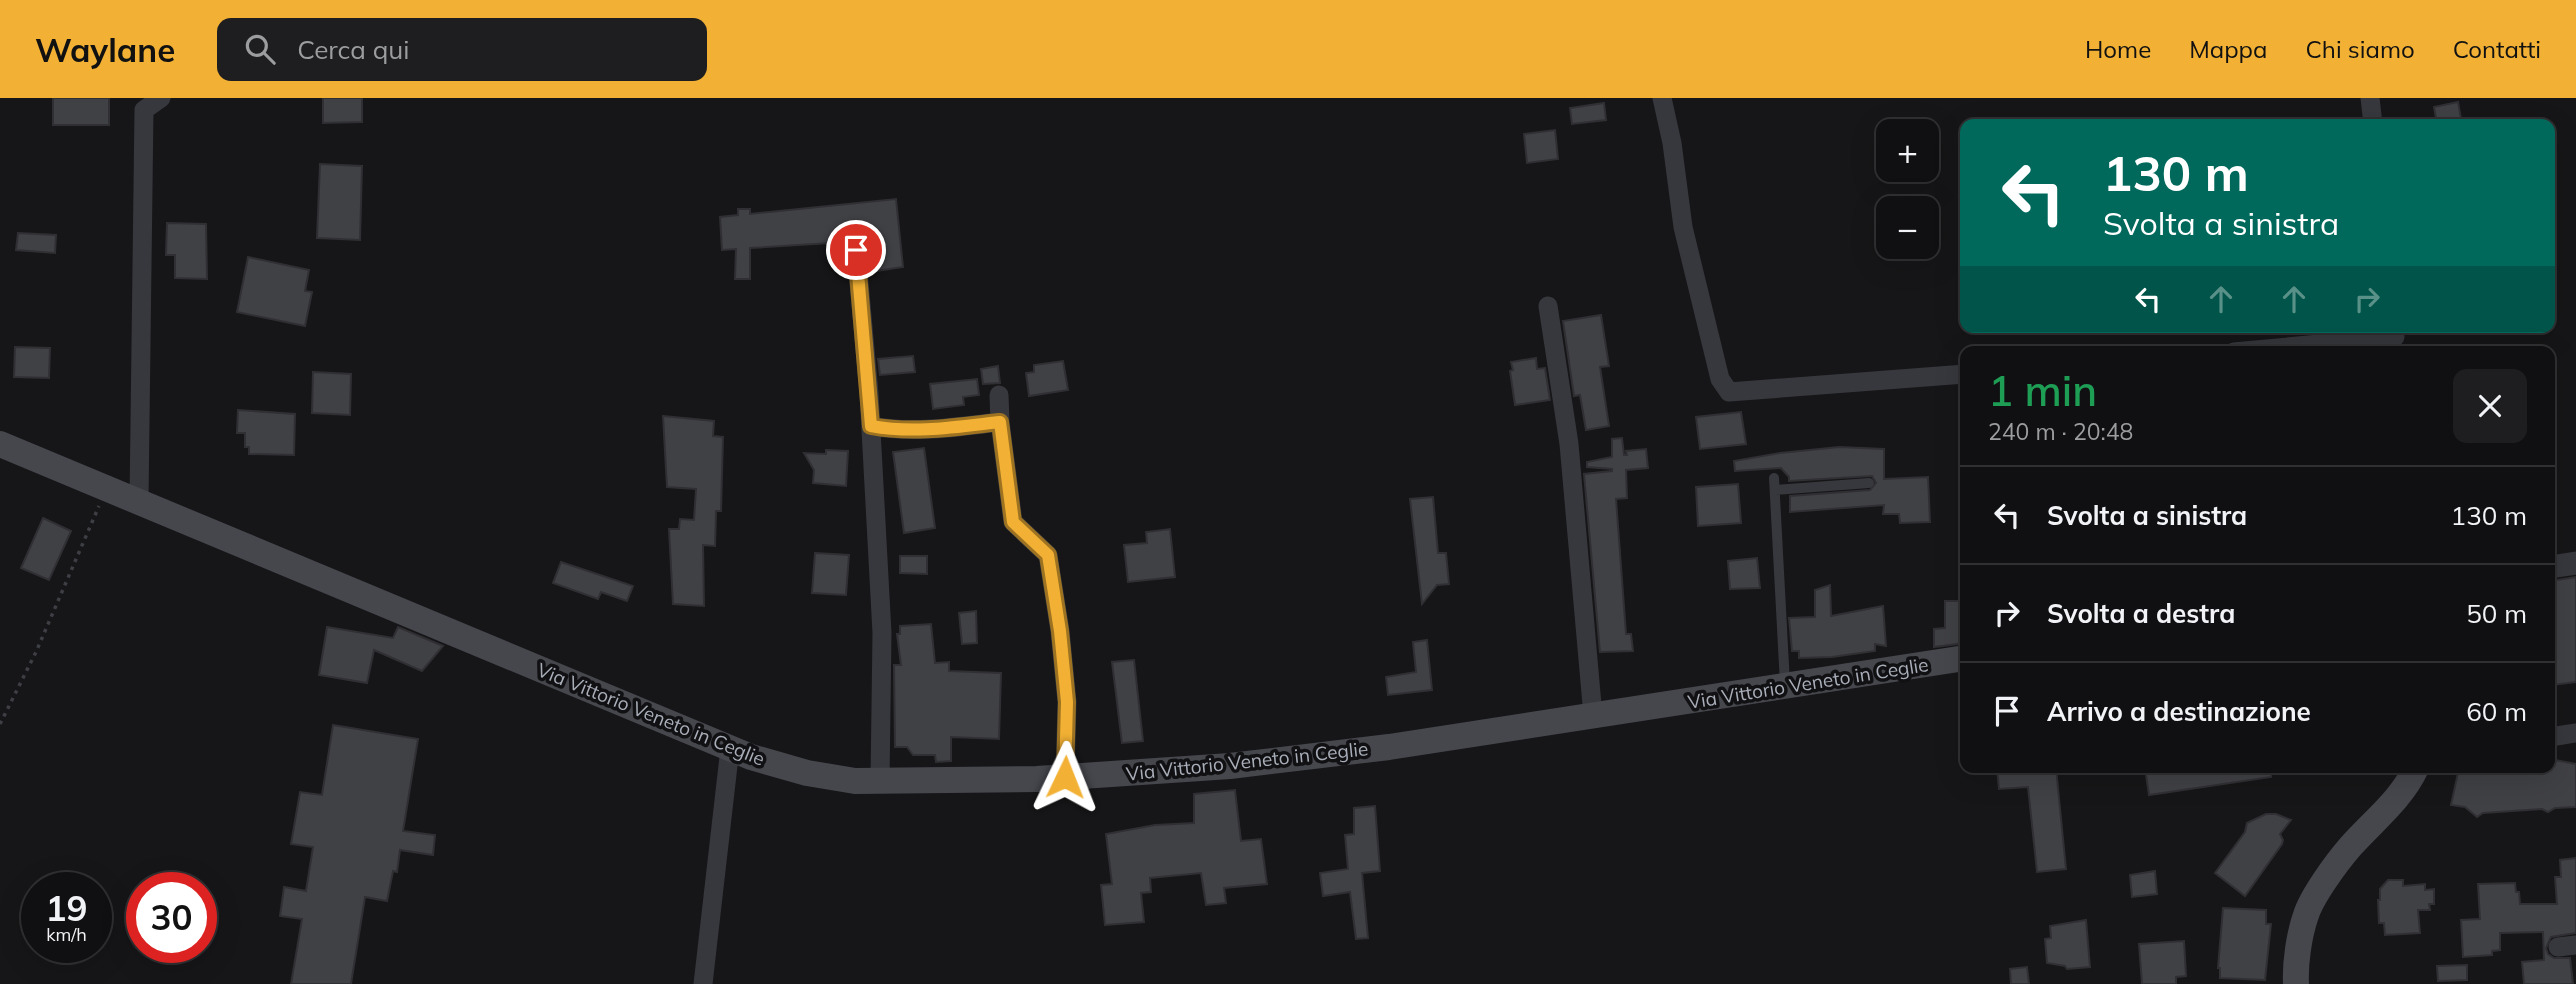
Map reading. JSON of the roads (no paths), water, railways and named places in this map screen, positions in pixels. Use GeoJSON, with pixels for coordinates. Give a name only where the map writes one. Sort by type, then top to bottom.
{"type":"FeatureCollection","features":[{"type":"Feature","properties":{"kind":"main road","name":"Via Vittorio Veneto in Ceglie"},"geometry":{"type":"LineString","coordinates":[[0,443],[751,757],[855,781],[1065,777],[1230,766],[1389,747],[1960,659]]}},
{"type":"Feature","properties":{"kind":"main road"},"geometry":{"type":"LineString","coordinates":[[2296,984],[2295,970],[2306,914],[2334,867],[2393,804],[2413,773]]}},
{"type":"Feature","properties":{"kind":"street"},"geometry":{"type":"LineString","coordinates":[[139,500],[142,104],[162,98]]}},
{"type":"Feature","properties":{"kind":"street"},"geometry":{"type":"LineString","coordinates":[[1662,98],[1672,144],[1683,227],[1720,379],[1729,392],[1960,374]]}},
{"type":"Feature","properties":{"kind":"street"},"geometry":{"type":"LineString","coordinates":[[2370,98],[2372,119]]}},
{"type":"Feature","properties":{"kind":"street"},"geometry":{"type":"LineString","coordinates":[[856,250],[871,426],[882,633],[880,781]]}},
{"type":"Feature","properties":{"kind":"street"},"geometry":{"type":"LineString","coordinates":[[1548,306],[1569,444],[1593,716]]}},
{"type":"Feature","properties":{"kind":"street"},"geometry":{"type":"LineString","coordinates":[[2308,346],[2395,339]]}},
{"type":"Feature","properties":{"kind":"street"},"geometry":{"type":"LineString","coordinates":[[999,395],[1013,522],[1048,555],[1060,631],[1067,702],[1065,777]]}},
{"type":"Feature","properties":{"kind":"street"},"geometry":{"type":"LineString","coordinates":[[871,426],[919,431],[1000,422]]}},
{"type":"Feature","properties":{"kind":"street"},"geometry":{"type":"LineString","coordinates":[[2555,566],[2576,563]]}},
{"type":"Feature","properties":{"kind":"street"},"geometry":{"type":"LineString","coordinates":[[2555,736],[2576,733]]}},
{"type":"Feature","properties":{"kind":"street"},"geometry":{"type":"LineString","coordinates":[[703,984],[730,748]]}},
{"type":"Feature","properties":{"kind":"lane"},"geometry":{"type":"LineString","coordinates":[[1774,478],[1785,687]]}},
{"type":"Feature","properties":{"kind":"lane"},"geometry":{"type":"LineString","coordinates":[[1775,489],[1869,482]]}}]}
